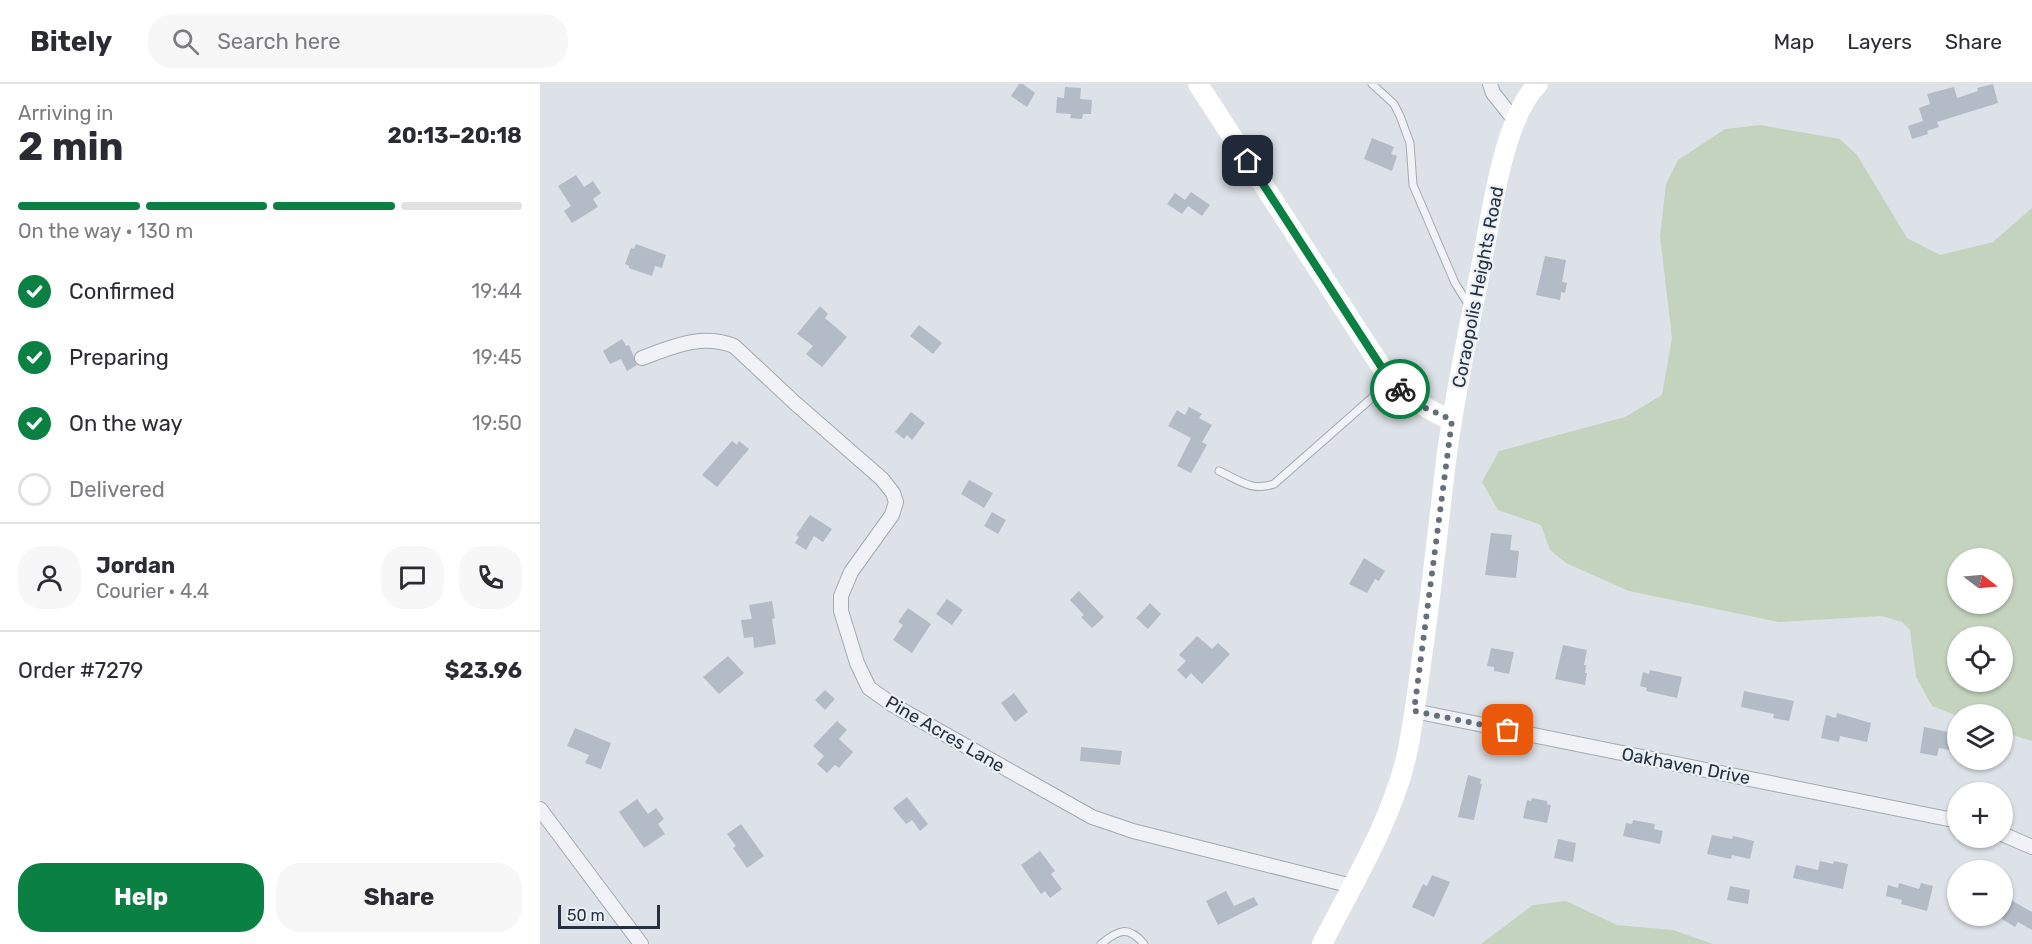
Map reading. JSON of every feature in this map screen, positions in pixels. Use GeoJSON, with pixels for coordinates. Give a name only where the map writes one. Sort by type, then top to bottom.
{"type":"FeatureCollection","features":[{"type":"Feature","properties":{"kind":"street"},"geometry":{"type":"LineString","coordinates":[[1198,84],[1384,371],[1401,391],[1419,405],[1452,420]]}},
{"type":"Feature","properties":{"kind":"street"},"geometry":{"type":"LineString","coordinates":[[1490,84],[1493,93],[1516,122]]}},
{"type":"Feature","properties":{"kind":"street","name":"Coraopolis Heights Road"},"geometry":{"type":"LineString","coordinates":[[1322,944],[1370,851],[1406,759],[1452,420],[1473,311],[1505,154],[1528,94],[1538,84]]}},
{"type":"Feature","properties":{"kind":"street","name":"Pine Acres Lane"},"geometry":{"type":"LineString","coordinates":[[642,358],[680,344],[706,340],[725,342],[734,346],[882,479],[893,493],[896,502],[892,514],[851,572],[841,596],[841,611],[857,663],[869,688],[893,705],[1092,817],[1133,831],[1352,886]]}},
{"type":"Feature","properties":{"kind":"street","name":"Oakhaven Drive"},"geometry":{"type":"LineString","coordinates":[[1414,711],[1947,819]]}},
{"type":"Feature","properties":{"kind":"street"},"geometry":{"type":"LineString","coordinates":[[540,809],[641,944]]}},
{"type":"Feature","properties":{"kind":"street"},"geometry":{"type":"LineString","coordinates":[[2013,839],[2032,848]]}},
{"type":"Feature","properties":{"kind":"lane"},"geometry":{"type":"LineString","coordinates":[[1372,84],[1394,104],[1400,116],[1410,143],[1413,185],[1455,283],[1473,311]]}},
{"type":"Feature","properties":{"kind":"lane"},"geometry":{"type":"LineString","coordinates":[[1219,471],[1251,487],[1259,488],[1274,484],[1392,380]]}},
{"type":"Feature","properties":{"kind":"lane"},"geometry":{"type":"LineString","coordinates":[[1101,944],[1116,932],[1136,934],[1144,944]]}},
{"type":"Feature","properties":{"kind":"green space"},"geometry":{"type":"Polygon","coordinates":[[[1760,125],[1840,139],[1857,155],[1907,238],[1940,255],[1993,242],[2032,208],[2032,741],[2013,735],[2013,704],[1947,704],[1947,712],[1932,706],[1916,677],[1910,630],[1902,622],[1882,616],[1779,622],[1629,591],[1566,563],[1550,550],[1541,525],[1498,510],[1482,482],[1499,451],[1625,417],[1662,395],[1672,338],[1660,236],[1666,184],[1678,160],[1725,129],[1760,125]]]}},
{"type":"Feature","properties":{"kind":"green space"},"geometry":{"type":"Polygon","coordinates":[[[1566,901],[1617,925],[1673,930],[1713,944],[1481,944],[1533,905],[1566,901]]]}},
{"type":"Feature","properties":{"kind":"building"},"geometry":{"type":"Polygon","coordinates":[[[1019,84],[1023,84],[1035,93],[1027,107],[1011,96],[1019,84]]]}},
{"type":"Feature","properties":{"kind":"building"},"geometry":{"type":"Polygon","coordinates":[[[1993,84],[1998,103],[1937,122],[1939,127],[1927,131],[1928,134],[1912,139],[1908,126],[1923,121],[1919,108],[1930,104],[1927,94],[1954,87],[1957,98],[1978,91],[1977,88],[1993,84]]]}},
{"type":"Feature","properties":{"kind":"building"},"geometry":{"type":"Polygon","coordinates":[[[1065,87],[1081,88],[1080,99],[1092,100],[1091,114],[1083,114],[1082,119],[1070,118],[1071,114],[1056,113],[1057,97],[1064,98],[1065,87]]]}},
{"type":"Feature","properties":{"kind":"building"},"geometry":{"type":"Polygon","coordinates":[[[1372,138],[1394,147],[1391,154],[1397,156],[1392,171],[1364,159],[1372,138]]]}},
{"type":"Feature","properties":{"kind":"building"},"geometry":{"type":"Polygon","coordinates":[[[576,175],[584,187],[593,181],[601,193],[593,199],[598,207],[572,223],[564,211],[571,206],[558,186],[576,175]]]}},
{"type":"Feature","properties":{"kind":"building"},"geometry":{"type":"Polygon","coordinates":[[[1191,192],[1210,205],[1202,216],[1188,206],[1182,214],[1167,204],[1175,193],[1185,200],[1191,192]]]}},
{"type":"Feature","properties":{"kind":"building"},"geometry":{"type":"Polygon","coordinates":[[[636,244],[666,255],[662,268],[655,266],[652,276],[629,268],[625,264],[631,248],[634,249],[636,244]]]}},
{"type":"Feature","properties":{"kind":"building"},"geometry":{"type":"Polygon","coordinates":[[[1545,256],[1566,260],[1562,282],[1567,283],[1565,293],[1561,292],[1560,300],[1536,295],[1545,256]]]}},
{"type":"Feature","properties":{"kind":"building"},"geometry":{"type":"Polygon","coordinates":[[[820,306],[828,314],[825,318],[847,337],[822,367],[806,354],[813,346],[797,334],[820,306]]]}},
{"type":"Feature","properties":{"kind":"building"},"geometry":{"type":"Polygon","coordinates":[[[919,325],[942,343],[933,354],[910,336],[919,325]]]}},
{"type":"Feature","properties":{"kind":"building"},"geometry":{"type":"Polygon","coordinates":[[[622,339],[626,346],[629,345],[637,365],[627,371],[621,359],[610,364],[603,351],[622,339]]]}},
{"type":"Feature","properties":{"kind":"building"},"geometry":{"type":"Polygon","coordinates":[[[1189,407],[1202,414],[1199,418],[1212,425],[1202,442],[1207,445],[1191,473],[1177,466],[1191,438],[1168,426],[1177,410],[1185,415],[1189,407]]]}},
{"type":"Feature","properties":{"kind":"building"},"geometry":{"type":"Polygon","coordinates":[[[911,412],[925,423],[912,440],[907,435],[904,439],[895,432],[911,412]]]}},
{"type":"Feature","properties":{"kind":"building"},"geometry":{"type":"Polygon","coordinates":[[[732,441],[737,445],[739,441],[749,449],[717,487],[702,475],[732,441]]]}},
{"type":"Feature","properties":{"kind":"building"},"geometry":{"type":"Polygon","coordinates":[[[969,480],[993,493],[984,508],[961,494],[969,480]]]}},
{"type":"Feature","properties":{"kind":"building"},"geometry":{"type":"Polygon","coordinates":[[[992,512],[1006,520],[998,534],[984,526],[992,512]]]}},
{"type":"Feature","properties":{"kind":"building"},"geometry":{"type":"Polygon","coordinates":[[[810,515],[832,529],[823,542],[814,536],[806,550],[795,543],[799,537],[796,535],[810,515]]]}},
{"type":"Feature","properties":{"kind":"building"},"geometry":{"type":"Polygon","coordinates":[[[1491,533],[1512,535],[1510,550],[1519,551],[1516,578],[1485,575],[1491,533]]]}},
{"type":"Feature","properties":{"kind":"building"},"geometry":{"type":"Polygon","coordinates":[[[1364,558],[1385,571],[1379,581],[1375,579],[1367,593],[1349,584],[1364,558]]]}},
{"type":"Feature","properties":{"kind":"building"},"geometry":{"type":"Polygon","coordinates":[[[1079,591],[1104,617],[1092,628],[1081,617],[1084,615],[1070,600],[1079,591]]]}},
{"type":"Feature","properties":{"kind":"building"},"geometry":{"type":"Polygon","coordinates":[[[947,599],[963,610],[952,625],[936,614],[947,599]]]}},
{"type":"Feature","properties":{"kind":"building"},"geometry":{"type":"Polygon","coordinates":[[[772,601],[776,644],[754,648],[753,637],[744,638],[741,620],[752,619],[749,605],[772,601]]]}},
{"type":"Feature","properties":{"kind":"building"},"geometry":{"type":"Polygon","coordinates":[[[1150,603],[1161,614],[1148,629],[1136,618],[1150,603]]]}},
{"type":"Feature","properties":{"kind":"building"},"geometry":{"type":"Polygon","coordinates":[[[908,608],[931,624],[912,653],[893,640],[903,625],[898,622],[908,608]]]}},
{"type":"Feature","properties":{"kind":"building"},"geometry":{"type":"Polygon","coordinates":[[[1197,636],[1212,649],[1218,643],[1230,654],[1202,684],[1191,673],[1186,679],[1177,670],[1186,661],[1179,655],[1197,636]]]}},
{"type":"Feature","properties":{"kind":"building"},"geometry":{"type":"Polygon","coordinates":[[[1563,645],[1587,650],[1584,665],[1586,665],[1585,673],[1587,673],[1585,685],[1555,679],[1563,645]]]}},
{"type":"Feature","properties":{"kind":"building"},"geometry":{"type":"Polygon","coordinates":[[[1491,648],[1514,652],[1509,674],[1494,671],[1494,667],[1487,666],[1491,648]]]}},
{"type":"Feature","properties":{"kind":"building"},"geometry":{"type":"Polygon","coordinates":[[[728,656],[744,673],[719,694],[703,677],[728,656]]]}},
{"type":"Feature","properties":{"kind":"building"},"geometry":{"type":"Polygon","coordinates":[[[1650,670],[1682,677],[1677,698],[1646,691],[1647,688],[1640,686],[1643,672],[1649,674],[1650,670]]]}},
{"type":"Feature","properties":{"kind":"building"},"geometry":{"type":"Polygon","coordinates":[[[825,690],[835,699],[825,710],[815,700],[825,690]]]}},
{"type":"Feature","properties":{"kind":"building"},"geometry":{"type":"Polygon","coordinates":[[[1744,691],[1794,701],[1789,721],[1773,718],[1774,714],[1741,707],[1744,691]]]}},
{"type":"Feature","properties":{"kind":"building"},"geometry":{"type":"Polygon","coordinates":[[[1014,693],[1028,712],[1015,722],[1001,703],[1014,693]]]}},
{"type":"Feature","properties":{"kind":"building"},"geometry":{"type":"Polygon","coordinates":[[[1837,713],[1871,723],[1867,742],[1840,736],[1839,742],[1821,738],[1826,715],[1836,718],[1837,713]]]}},
{"type":"Feature","properties":{"kind":"building"},"geometry":{"type":"Polygon","coordinates":[[[837,721],[847,730],[839,739],[853,752],[839,768],[835,765],[827,773],[817,764],[824,756],[813,746],[837,721]]]}},
{"type":"Feature","properties":{"kind":"building"},"geometry":{"type":"Polygon","coordinates":[[[1924,727],[1947,732],[1947,750],[1939,748],[1937,756],[1920,753],[1924,727]]]}},
{"type":"Feature","properties":{"kind":"building"},"geometry":{"type":"Polygon","coordinates":[[[575,728],[611,743],[601,769],[585,763],[589,755],[567,746],[575,728]]]}},
{"type":"Feature","properties":{"kind":"building"},"geometry":{"type":"Polygon","coordinates":[[[1081,747],[1122,751],[1120,765],[1080,761],[1081,747]]]}},
{"type":"Feature","properties":{"kind":"building"},"geometry":{"type":"Polygon","coordinates":[[[1468,775],[1481,779],[1480,784],[1482,784],[1474,820],[1458,817],[1468,775]]]}},
{"type":"Feature","properties":{"kind":"building"},"geometry":{"type":"Polygon","coordinates":[[[907,797],[928,824],[920,831],[912,820],[906,824],[893,808],[907,797]]]}},
{"type":"Feature","properties":{"kind":"building"},"geometry":{"type":"Polygon","coordinates":[[[1532,798],[1547,801],[1547,804],[1551,805],[1547,823],[1523,818],[1527,800],[1531,801],[1532,798]]]}},
{"type":"Feature","properties":{"kind":"building"},"geometry":{"type":"Polygon","coordinates":[[[637,799],[648,814],[656,808],[664,819],[658,824],[665,834],[644,848],[619,812],[637,799]]]}},
{"type":"Feature","properties":{"kind":"building"},"geometry":{"type":"Polygon","coordinates":[[[1633,820],[1655,824],[1654,829],[1663,831],[1660,844],[1623,836],[1626,823],[1632,824],[1633,820]]]}},
{"type":"Feature","properties":{"kind":"building"},"geometry":{"type":"Polygon","coordinates":[[[741,824],[764,856],[747,868],[733,848],[736,846],[727,834],[741,824]]]}},
{"type":"Feature","properties":{"kind":"building"},"geometry":{"type":"Polygon","coordinates":[[[1712,835],[1732,839],[1733,836],[1754,841],[1750,859],[1732,855],[1731,859],[1707,854],[1712,835]]]}},
{"type":"Feature","properties":{"kind":"building"},"geometry":{"type":"Polygon","coordinates":[[[1558,839],[1576,843],[1573,862],[1554,858],[1558,839]]]}},
{"type":"Feature","properties":{"kind":"building"},"geometry":{"type":"Polygon","coordinates":[[[1040,851],[1055,871],[1051,874],[1062,889],[1050,898],[1045,891],[1041,894],[1021,865],[1040,851]]]}},
{"type":"Feature","properties":{"kind":"building"},"geometry":{"type":"Polygon","coordinates":[[[1820,861],[1848,864],[1843,889],[1793,878],[1796,865],[1818,870],[1820,861]]]}},
{"type":"Feature","properties":{"kind":"building"},"geometry":{"type":"Polygon","coordinates":[[[1432,875],[1450,882],[1434,917],[1412,907],[1423,884],[1427,886],[1432,875]]]}},
{"type":"Feature","properties":{"kind":"building"},"geometry":{"type":"Polygon","coordinates":[[[1899,883],[1919,889],[1921,883],[1933,886],[1927,911],[1901,904],[1902,900],[1886,896],[1888,885],[1898,888],[1899,883]]]}},
{"type":"Feature","properties":{"kind":"building"},"geometry":{"type":"Polygon","coordinates":[[[1730,886],[1750,890],[1748,904],[1727,900],[1730,886]]]}},
{"type":"Feature","properties":{"kind":"building"},"geometry":{"type":"Polygon","coordinates":[[[1226,891],[1234,906],[1254,897],[1258,905],[1218,925],[1206,901],[1226,891]]]}},
{"type":"Feature","properties":{"kind":"building"},"geometry":{"type":"Polygon","coordinates":[[[2013,901],[2032,912],[2032,930],[2018,922],[2015,927],[2013,926],[2013,901]]]}},
{"type":"Feature","properties":{"kind":"way so far"},"geometry":{"type":"LineString","coordinates":[[1400,389],[1419,405],[1452,420],[1414,711],[1508,730]]}},
{"type":"Feature","properties":{"kind":"route"},"geometry":{"type":"LineString","coordinates":[[1248,161],[1384,371],[1400,389]]}}]}
